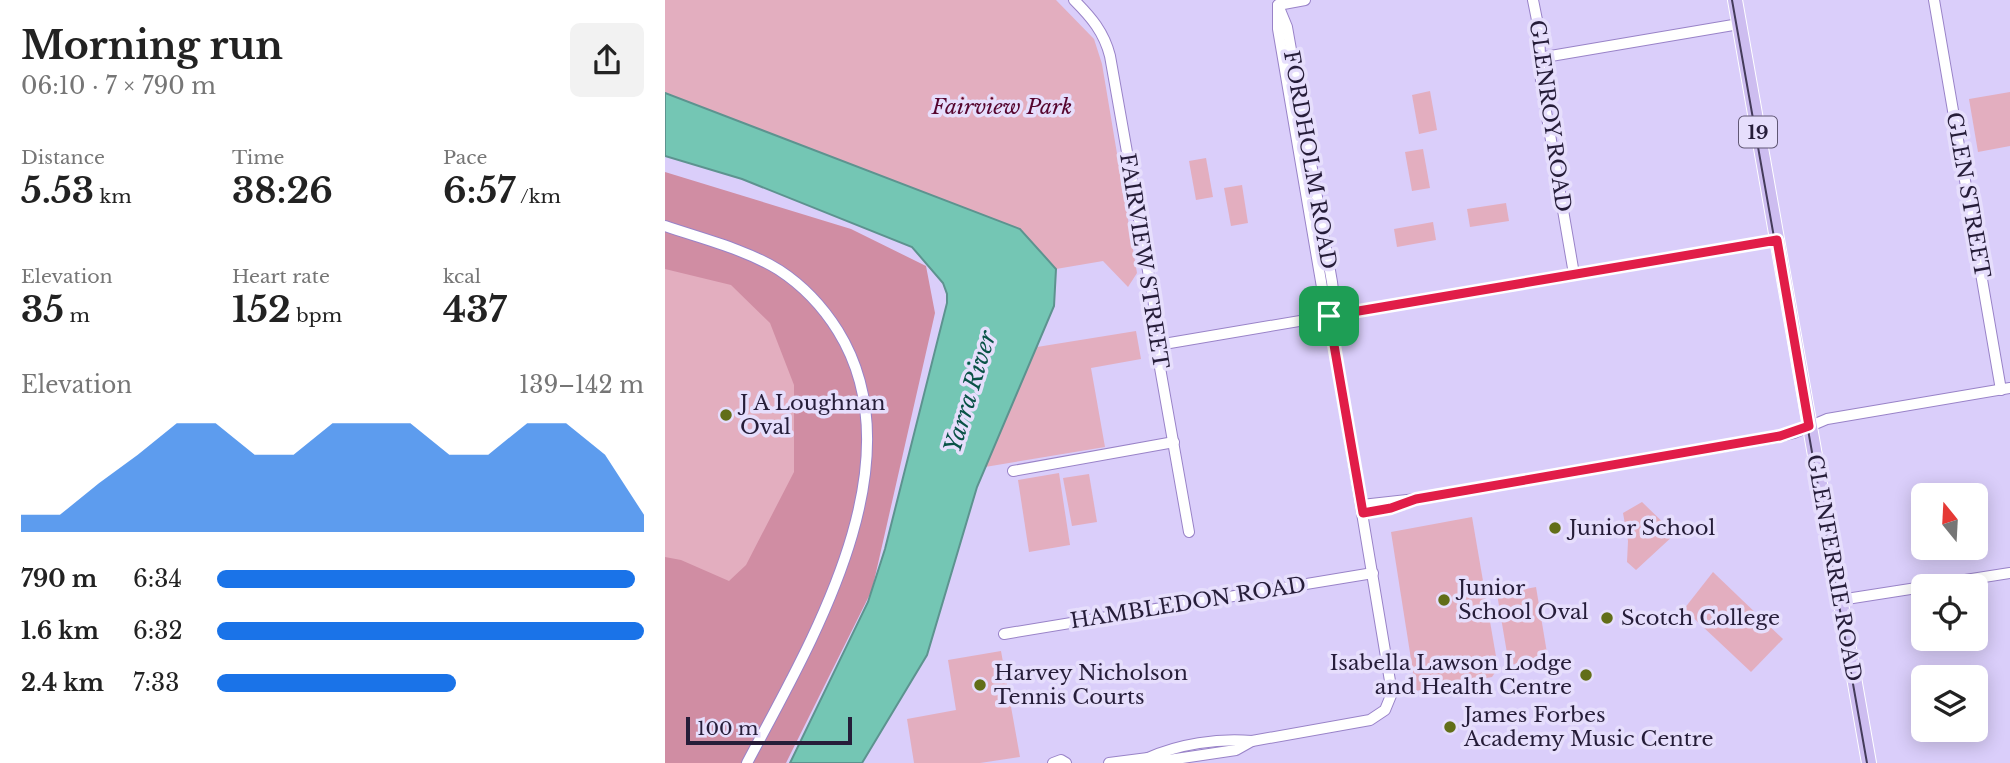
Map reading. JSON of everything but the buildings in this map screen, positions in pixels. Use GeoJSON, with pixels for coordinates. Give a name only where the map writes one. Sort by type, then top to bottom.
{"type":"FeatureCollection","features":[{"type":"Feature","properties":{"kind":"main road","name":"GLENFERRIE ROAD"},"geometry":{"type":"LineString","coordinates":[[1735,0],[1870,763]]}},
{"type":"Feature","properties":{"kind":"street","name":"FAIRVIEW STREET"},"geometry":{"type":"LineString","coordinates":[[1074,0],[1095,23],[1108,48],[1156,316],[1158,345],[1189,532]]}},
{"type":"Feature","properties":{"kind":"street"},"geometry":{"type":"LineString","coordinates":[[1278,2],[1305,0]]}},
{"type":"Feature","properties":{"kind":"street","name":"GLENROY ROAD"},"geometry":{"type":"LineString","coordinates":[[1533,0],[1539,30],[1541,82],[1574,274]]}},
{"type":"Feature","properties":{"kind":"street","name":"GLEN STREET"},"geometry":{"type":"LineString","coordinates":[[1934,0],[2005,389]]}},
{"type":"Feature","properties":{"kind":"street","name":"FORDHOLM ROAD"},"geometry":{"type":"LineString","coordinates":[[1109,763],[1148,758],[1169,760],[1235,750],[1252,741],[1370,720],[1385,710],[1392,693],[1329,316],[1277,29],[1278,2]]}},
{"type":"Feature","properties":{"kind":"street"},"geometry":{"type":"LineString","coordinates":[[1539,58],[1739,24]]}},
{"type":"Feature","properties":{"kind":"street"},"geometry":{"type":"LineString","coordinates":[[665,226],[754,257],[797,284],[831,321],[846,343],[866,403],[869,449],[851,538],[828,601],[747,763]]}},
{"type":"Feature","properties":{"kind":"street"},"geometry":{"type":"LineString","coordinates":[[1158,345],[1777,240]]}},
{"type":"Feature","properties":{"kind":"street"},"geometry":{"type":"LineString","coordinates":[[1362,509],[1391,508],[1416,499],[1777,437],[1827,419],[2005,389]]}},
{"type":"Feature","properties":{"kind":"street"},"geometry":{"type":"LineString","coordinates":[[1013,471],[1174,442]]}},
{"type":"Feature","properties":{"kind":"street","name":"HAMBLEDON ROAD"},"geometry":{"type":"LineString","coordinates":[[1004,634],[1373,573]]}},
{"type":"Feature","properties":{"kind":"street"},"geometry":{"type":"LineString","coordinates":[[1988,577],[2010,573]]}},
{"type":"Feature","properties":{"kind":"street"},"geometry":{"type":"LineString","coordinates":[[1840,600],[1911,589]]}},
{"type":"Feature","properties":{"kind":"street"},"geometry":{"type":"LineString","coordinates":[[1053,763],[1066,763]]}},
{"type":"Feature","properties":{"kind":"green space","name":"Fairview Park"},"geometry":{"type":"Polygon","coordinates":[[[665,0],[1056,0],[1094,39],[1102,64],[1137,273],[1128,287],[1103,261],[1056,269],[1020,229],[665,93],[665,0]]]}},
{"type":"Feature","properties":{"kind":"green space"},"geometry":{"type":"Polygon","coordinates":[[[1430,91],[1437,130],[1419,134],[1412,95],[1430,91]]]}},
{"type":"Feature","properties":{"kind":"green space"},"geometry":{"type":"Polygon","coordinates":[[[2010,92],[2010,146],[1978,152],[1969,99],[2010,92]]]}},
{"type":"Feature","properties":{"kind":"green space"},"geometry":{"type":"Polygon","coordinates":[[[1423,149],[1430,188],[1412,191],[1405,152],[1423,149]]]}},
{"type":"Feature","properties":{"kind":"green space"},"geometry":{"type":"Polygon","coordinates":[[[1206,158],[1213,197],[1196,200],[1189,161],[1206,158]]]}},
{"type":"Feature","properties":{"kind":"green space"},"geometry":{"type":"Polygon","coordinates":[[[1242,185],[1248,223],[1231,226],[1224,188],[1242,185]]]}},
{"type":"Feature","properties":{"kind":"green space"},"geometry":{"type":"Polygon","coordinates":[[[1506,203],[1509,221],[1470,227],[1467,209],[1506,203]]]}},
{"type":"Feature","properties":{"kind":"green space"},"geometry":{"type":"Polygon","coordinates":[[[1433,222],[1436,240],[1397,247],[1394,229],[1433,222]]]}},
{"type":"Feature","properties":{"kind":"green space"},"geometry":{"type":"Polygon","coordinates":[[[665,234],[846,370],[665,763],[665,234]]]}},
{"type":"Feature","properties":{"kind":"green space"},"geometry":{"type":"Polygon","coordinates":[[[1136,331],[1141,359],[1091,368],[1105,447],[985,467],[1037,347],[1136,331]]]}},
{"type":"Feature","properties":{"kind":"green space"},"geometry":{"type":"Polygon","coordinates":[[[1059,473],[1070,545],[1029,552],[1018,480],[1059,473]]]}},
{"type":"Feature","properties":{"kind":"green space"},"geometry":{"type":"Polygon","coordinates":[[[1089,474],[1097,522],[1072,526],[1063,478],[1089,474]]]}},
{"type":"Feature","properties":{"kind":"green space"},"geometry":{"type":"Polygon","coordinates":[[[1642,502],[1675,534],[1636,570],[1627,562],[1628,541],[1623,513],[1642,502]]]}},
{"type":"Feature","properties":{"kind":"green space","name":"Junior School Oval"},"geometry":{"type":"Polygon","coordinates":[[[1472,517],[1498,668],[1492,677],[1416,691],[1391,532],[1472,517]]]}},
{"type":"Feature","properties":{"kind":"green space"},"geometry":{"type":"Polygon","coordinates":[[[1713,572],[1783,639],[1751,672],[1684,609],[1713,572]]]}},
{"type":"Feature","properties":{"kind":"green space"},"geometry":{"type":"Polygon","coordinates":[[[1536,587],[1548,659],[1509,665],[1497,594],[1536,587]]]}},
{"type":"Feature","properties":{"kind":"green space","name":"Harvey Nicholson Tennis Courts"},"geometry":{"type":"Polygon","coordinates":[[[1001,651],[1020,757],[980,763],[914,763],[907,719],[956,710],[948,660],[1001,651]]]}},
{"type":"Feature","properties":{"kind":"shaded area"},"geometry":{"type":"Polygon","coordinates":[[[665,172],[851,229],[926,266],[935,313],[872,590],[786,763],[665,763],[665,557],[681,560],[729,581],[746,565],[794,472],[794,385],[770,323],[731,285],[665,269],[665,172]]]}},
{"type":"Feature","properties":{"kind":"water","name":"Yarra River"},"geometry":{"type":"Polygon","coordinates":[[[665,93],[1020,229],[1056,269],[1054,306],[977,487],[927,655],[862,763],[790,763],[868,602],[885,549],[947,303],[947,294],[943,283],[912,247],[742,179],[665,156],[665,93]]]}},
{"type":"Feature","properties":{"kind":"tram line"},"geometry":{"type":"LineString","coordinates":[[1732,0],[1867,763]]}},
{"type":"Feature","properties":{"kind":"place","name":"J A Loughnan Oval"},"geometry":{"type":"Point","coordinates":[726,415]}},
{"type":"Feature","properties":{"kind":"place","name":"Junior School"},"geometry":{"type":"Point","coordinates":[1555,528]}},
{"type":"Feature","properties":{"kind":"place","name":"Junior School Oval"},"geometry":{"type":"Point","coordinates":[1444,600]}},
{"type":"Feature","properties":{"kind":"place","name":"Scotch College"},"geometry":{"type":"Point","coordinates":[1607,618]}},
{"type":"Feature","properties":{"kind":"place","name":"Isabella Lawson Lodge and Health Centre"},"geometry":{"type":"Point","coordinates":[1586,675]}},
{"type":"Feature","properties":{"kind":"place","name":"Harvey Nicholson Tennis Courts"},"geometry":{"type":"Point","coordinates":[980,685]}},
{"type":"Feature","properties":{"kind":"place","name":"James Forbes Academy Music Centre"},"geometry":{"type":"Point","coordinates":[1450,727]}},
{"type":"Feature","properties":{"kind":"route"},"geometry":{"type":"LineString","coordinates":[[1777,240],[1809,426],[1780,436],[1416,499],[1401,506],[1363,513],[1329,316],[1777,240]]}}]}
